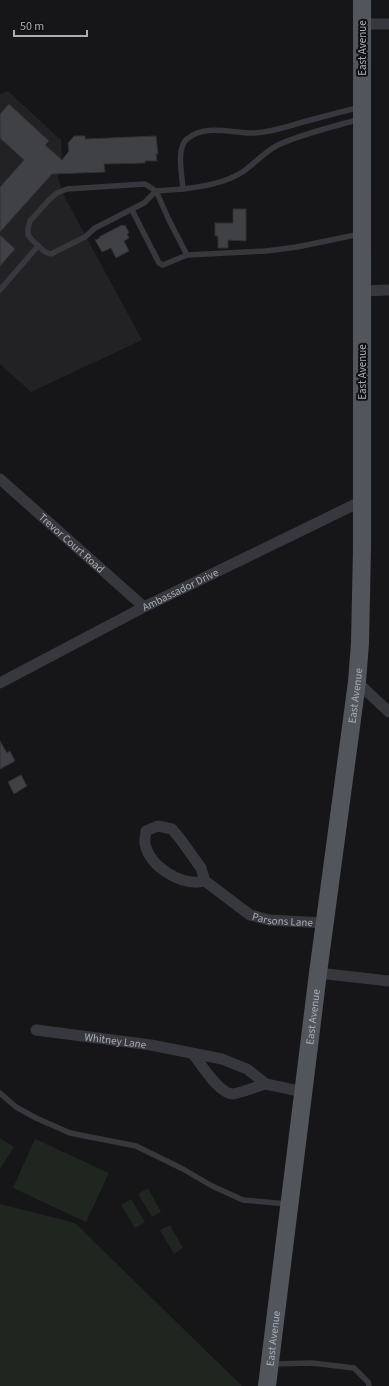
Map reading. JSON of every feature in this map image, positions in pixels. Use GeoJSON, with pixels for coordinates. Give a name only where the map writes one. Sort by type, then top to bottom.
{"type":"FeatureCollection","features":[{"type":"Feature","properties":{"kind":"main road","name":"East Avenue"},"geometry":{"type":"LineString","coordinates":[[267,1386],[318,973],[357,682],[360,622],[362,500],[362,0]]}},
{"type":"Feature","properties":{"kind":"street"},"geometry":{"type":"LineString","coordinates":[[362,24],[389,24]]}},
{"type":"Feature","properties":{"kind":"street"},"geometry":{"type":"LineString","coordinates":[[362,291],[389,290]]}},
{"type":"Feature","properties":{"kind":"street","name":"Trevor Court Road"},"geometry":{"type":"LineString","coordinates":[[0,479],[144,607]]}},
{"type":"Feature","properties":{"kind":"street","name":"Ambassador Drive"},"geometry":{"type":"LineString","coordinates":[[0,683],[144,607],[362,500]]}},
{"type":"Feature","properties":{"kind":"street"},"geometry":{"type":"LineString","coordinates":[[357,682],[389,712]]}},
{"type":"Feature","properties":{"kind":"street","name":"Parsons Lane"},"geometry":{"type":"LineString","coordinates":[[205,881],[196,883],[190,882],[178,878],[161,869],[150,856],[144,843],[146,831],[158,826],[172,829],[201,868],[205,881],[241,909],[259,918],[269,920],[325,923]]}},
{"type":"Feature","properties":{"kind":"street"},"geometry":{"type":"LineString","coordinates":[[318,973],[389,981]]}},
{"type":"Feature","properties":{"kind":"street","name":"Whitney Lane"},"geometry":{"type":"LineString","coordinates":[[36,1030],[151,1045],[193,1054],[201,1054],[235,1063],[247,1069],[266,1084],[304,1092]]}},
{"type":"Feature","properties":{"kind":"street","name":"Whitney Lane"},"geometry":{"type":"LineString","coordinates":[[193,1054],[220,1088],[228,1093],[234,1094],[266,1084]]}},
{"type":"Feature","properties":{"kind":"lane"},"geometry":{"type":"LineString","coordinates":[[183,189],[180,150],[187,138],[196,133],[209,130],[253,133],[270,132],[362,112]]}},
{"type":"Feature","properties":{"kind":"lane"},"geometry":{"type":"LineString","coordinates":[[187,255],[156,191],[145,184],[76,187],[67,189],[57,193],[49,200],[30,221],[28,228],[28,235],[45,252],[51,254],[85,237],[95,228],[144,203],[156,191],[215,184],[231,178],[244,171],[277,146],[362,112]]}},
{"type":"Feature","properties":{"kind":"lane"},"geometry":{"type":"LineString","coordinates":[[132,210],[159,263],[163,265],[187,255],[266,251],[297,247],[362,234]]}},
{"type":"Feature","properties":{"kind":"lane"},"geometry":{"type":"LineString","coordinates":[[0,290],[38,246]]}},
{"type":"Feature","properties":{"kind":"lane"},"geometry":{"type":"LineString","coordinates":[[0,1093],[16,1106],[42,1122],[70,1134],[136,1146],[183,1169],[227,1194],[243,1200],[290,1204]]}},
{"type":"Feature","properties":{"kind":"lane"},"geometry":{"type":"LineString","coordinates":[[269,1364],[312,1363],[354,1368],[368,1382],[369,1386]]}},
{"type":"Feature","properties":{"kind":"shaded area"},"geometry":{"type":"Polygon","coordinates":[[[8,91],[61,140],[62,160],[52,170],[57,174],[63,194],[142,340],[31,392],[0,364],[0,94],[8,91]]]}},
{"type":"Feature","properties":{"kind":"shaded area"},"geometry":{"type":"Polygon","coordinates":[[[0,1138],[14,1147],[0,1169],[0,1138]]]}},
{"type":"Feature","properties":{"kind":"shaded area"},"geometry":{"type":"Polygon","coordinates":[[[35,1139],[109,1173],[86,1222],[13,1188],[35,1139]]]}},
{"type":"Feature","properties":{"kind":"shaded area"},"geometry":{"type":"Polygon","coordinates":[[[148,1188],[161,1212],[152,1217],[138,1194],[148,1188]]]}},
{"type":"Feature","properties":{"kind":"shaded area"},"geometry":{"type":"Polygon","coordinates":[[[131,1199],[145,1222],[135,1228],[121,1205],[131,1199]]]}},
{"type":"Feature","properties":{"kind":"shaded area"},"geometry":{"type":"Polygon","coordinates":[[[0,1204],[75,1223],[242,1386],[0,1386],[0,1204]]]}},
{"type":"Feature","properties":{"kind":"shaded area"},"geometry":{"type":"Polygon","coordinates":[[[170,1225],[183,1248],[174,1254],[160,1230],[170,1225]]]}},
{"type":"Feature","properties":{"kind":"building"},"geometry":{"type":"Polygon","coordinates":[[[9,104],[49,141],[45,145],[62,160],[69,151],[68,143],[74,136],[85,136],[85,139],[156,136],[158,154],[156,154],[157,161],[145,161],[145,163],[104,164],[105,172],[52,174],[0,232],[0,187],[24,160],[0,138],[0,114],[9,104]]]}},
{"type":"Feature","properties":{"kind":"building"},"geometry":{"type":"Polygon","coordinates":[[[233,209],[246,209],[246,241],[228,240],[228,248],[218,248],[218,236],[215,236],[215,223],[233,223],[233,209]]]}},
{"type":"Feature","properties":{"kind":"building"},"geometry":{"type":"Polygon","coordinates":[[[122,225],[125,225],[129,233],[127,234],[129,238],[124,241],[129,251],[116,258],[111,248],[102,252],[95,240],[122,225]]]}},
{"type":"Feature","properties":{"kind":"building"},"geometry":{"type":"Polygon","coordinates":[[[0,235],[15,249],[0,266],[0,235]]]}},
{"type":"Feature","properties":{"kind":"building"},"geometry":{"type":"Polygon","coordinates":[[[0,741],[7,753],[10,751],[15,761],[0,769],[0,741]]]}},
{"type":"Feature","properties":{"kind":"building"},"geometry":{"type":"Polygon","coordinates":[[[21,775],[27,786],[14,794],[8,782],[21,775]]]}}]}
